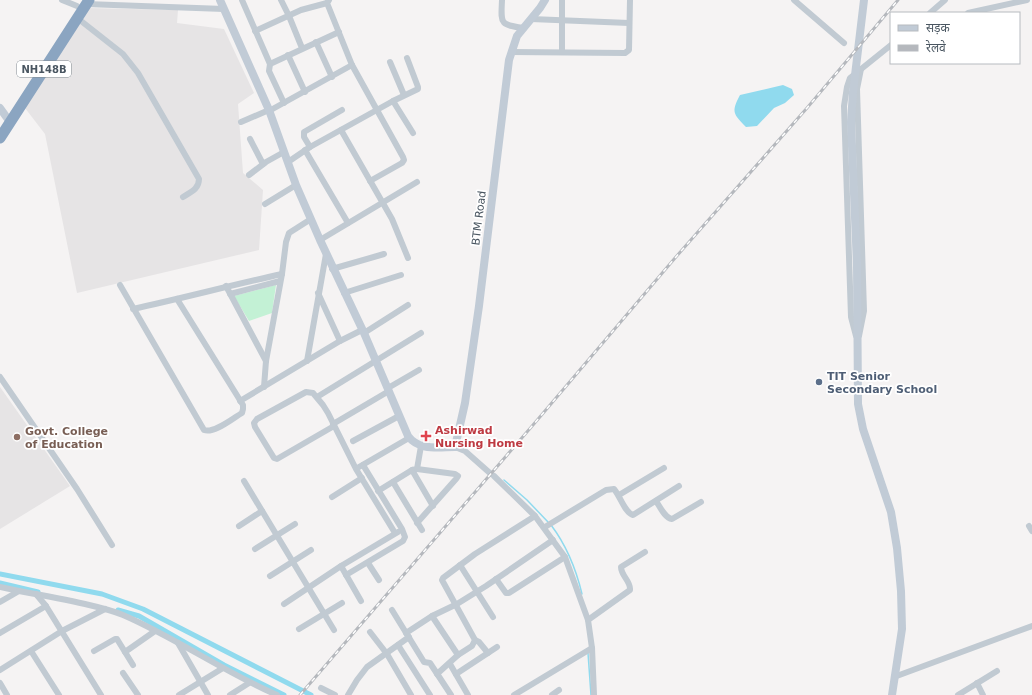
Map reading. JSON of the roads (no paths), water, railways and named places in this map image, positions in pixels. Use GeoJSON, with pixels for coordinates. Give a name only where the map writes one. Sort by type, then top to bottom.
{"type":"FeatureCollection","features":[{"type":"Feature","properties":{"kind":"highway","name":"NH148B"},"geometry":{"type":"LineString","coordinates":[[3,124],[82,5]]}},
{"type":"Feature","properties":{"kind":"street"},"geometry":{"type":"LineString","coordinates":[[62,0],[82,5],[155,3],[224,10]]}},
{"type":"Feature","properties":{"kind":"street"},"geometry":{"type":"LineString","coordinates":[[194,0],[197,8]]}},
{"type":"Feature","properties":{"kind":"street"},"geometry":{"type":"LineString","coordinates":[[220,0],[269,111],[296,185],[332,269],[363,331],[409,438],[412,442],[422,446],[455,447],[465,451],[535,516],[548,525],[553,540],[565,557],[588,620],[592,648],[594,695]]}},
{"type":"Feature","properties":{"kind":"street"},"geometry":{"type":"LineString","coordinates":[[242,0],[270,64],[270,71],[284,103]]}},
{"type":"Feature","properties":{"kind":"street"},"geometry":{"type":"LineString","coordinates":[[281,0],[302,48]]}},
{"type":"Feature","properties":{"kind":"street"},"geometry":{"type":"LineString","coordinates":[[502,0],[501,18],[504,24],[524,28]]}},
{"type":"Feature","properties":{"kind":"street","name":"BTM Road"},"geometry":{"type":"LineString","coordinates":[[455,447],[469,381],[511,52],[517,36],[545,0]]}},
{"type":"Feature","properties":{"kind":"street"},"geometry":{"type":"LineString","coordinates":[[562,0],[562,52]]}},
{"type":"Feature","properties":{"kind":"street"},"geometry":{"type":"LineString","coordinates":[[511,52],[625,53],[629,50],[630,0]]}},
{"type":"Feature","properties":{"kind":"street"},"geometry":{"type":"LineString","coordinates":[[794,0],[844,43]]}},
{"type":"Feature","properties":{"kind":"street"},"geometry":{"type":"LineString","coordinates":[[864,0],[851,122],[857,265],[858,404],[863,429],[891,512],[897,548],[901,591],[902,629],[892,695]]}},
{"type":"Feature","properties":{"kind":"street"},"geometry":{"type":"LineString","coordinates":[[932,12],[945,0]]}},
{"type":"Feature","properties":{"kind":"street"},"geometry":{"type":"LineString","coordinates":[[973,12],[1027,0]]}},
{"type":"Feature","properties":{"kind":"street"},"geometry":{"type":"LineString","coordinates":[[256,31],[300,10],[328,1],[352,65],[404,160],[370,181]]}},
{"type":"Feature","properties":{"kind":"street"},"geometry":{"type":"LineString","coordinates":[[82,5],[138,73],[199,179],[199,184],[195,190],[183,197]]}},
{"type":"Feature","properties":{"kind":"street"},"geometry":{"type":"LineString","coordinates":[[531,19],[629,23]]}},
{"type":"Feature","properties":{"kind":"street"},"geometry":{"type":"LineString","coordinates":[[270,64],[339,32]]}},
{"type":"Feature","properties":{"kind":"street"},"geometry":{"type":"LineString","coordinates":[[316,42],[332,77]]}},
{"type":"Feature","properties":{"kind":"street"},"geometry":{"type":"LineString","coordinates":[[857,340],[851,317],[844,106],[850,78],[890,47]]}},
{"type":"Feature","properties":{"kind":"street"},"geometry":{"type":"LineString","coordinates":[[288,55],[305,92]]}},
{"type":"Feature","properties":{"kind":"street"},"geometry":{"type":"LineString","coordinates":[[288,162],[307,148],[404,95],[416,90],[418,87],[407,58]]}},
{"type":"Feature","properties":{"kind":"street"},"geometry":{"type":"LineString","coordinates":[[390,62],[404,95]]}},
{"type":"Feature","properties":{"kind":"street"},"geometry":{"type":"LineString","coordinates":[[241,122],[269,111],[352,65]]}},
{"type":"Feature","properties":{"kind":"street"},"geometry":{"type":"LineString","coordinates":[[857,340],[862,325],[864,310],[857,89],[861,69]]}},
{"type":"Feature","properties":{"kind":"street"},"geometry":{"type":"LineString","coordinates":[[393,101],[413,133]]}},
{"type":"Feature","properties":{"kind":"street"},"geometry":{"type":"LineString","coordinates":[[342,110],[304,132],[304,137],[307,148],[348,223]]}},
{"type":"Feature","properties":{"kind":"street"},"geometry":{"type":"LineString","coordinates":[[341,130],[392,219],[408,258]]}},
{"type":"Feature","properties":{"kind":"street"},"geometry":{"type":"LineString","coordinates":[[250,139],[263,164]]}},
{"type":"Feature","properties":{"kind":"street"},"geometry":{"type":"LineString","coordinates":[[249,175],[263,164],[284,152]]}},
{"type":"Feature","properties":{"kind":"street"},"geometry":{"type":"LineString","coordinates":[[320,240],[417,182]]}},
{"type":"Feature","properties":{"kind":"street"},"geometry":{"type":"LineString","coordinates":[[265,204],[296,185]]}},
{"type":"Feature","properties":{"kind":"street"},"geometry":{"type":"LineString","coordinates":[[264,386],[266,361],[282,274],[286,242],[289,233],[311,218]]}},
{"type":"Feature","properties":{"kind":"street"},"geometry":{"type":"LineString","coordinates":[[307,361],[326,254]]}},
{"type":"Feature","properties":{"kind":"street"},"geometry":{"type":"LineString","coordinates":[[332,269],[384,254]]}},
{"type":"Feature","properties":{"kind":"street"},"geometry":{"type":"LineString","coordinates":[[133,309],[282,274]]}},
{"type":"Feature","properties":{"kind":"street"},"geometry":{"type":"LineString","coordinates":[[344,293],[401,275]]}},
{"type":"Feature","properties":{"kind":"street"},"geometry":{"type":"LineString","coordinates":[[230,294],[280,282]]}},
{"type":"Feature","properties":{"kind":"street"},"geometry":{"type":"LineString","coordinates":[[120,285],[204,430],[208,432],[242,413],[243,408],[177,299]]}},
{"type":"Feature","properties":{"kind":"street"},"geometry":{"type":"LineString","coordinates":[[226,286],[266,361]]}},
{"type":"Feature","properties":{"kind":"street"},"geometry":{"type":"LineString","coordinates":[[318,293],[340,341]]}},
{"type":"Feature","properties":{"kind":"street"},"geometry":{"type":"LineString","coordinates":[[240,401],[340,341],[363,331],[408,305]]}},
{"type":"Feature","properties":{"kind":"street"},"geometry":{"type":"LineString","coordinates":[[317,397],[421,333]]}},
{"type":"Feature","properties":{"kind":"street"},"geometry":{"type":"LineString","coordinates":[[395,534],[356,469],[333,426],[328,413],[317,397],[312,393],[306,392],[255,421],[255,427],[274,458],[277,459],[333,426],[419,370]]}},
{"type":"Feature","properties":{"kind":"street"},"geometry":{"type":"LineString","coordinates":[[0,377],[77,489],[112,545]]}},
{"type":"Feature","properties":{"kind":"street"},"geometry":{"type":"LineString","coordinates":[[353,441],[399,416]]}},
{"type":"Feature","properties":{"kind":"street"},"geometry":{"type":"LineString","coordinates":[[356,469],[409,438]]}},
{"type":"Feature","properties":{"kind":"street"},"geometry":{"type":"LineString","coordinates":[[422,446],[415,469],[433,506]]}},
{"type":"Feature","properties":{"kind":"street"},"geometry":{"type":"LineString","coordinates":[[346,575],[403,541],[405,537],[402,529],[363,465]]}},
{"type":"Feature","properties":{"kind":"street"},"geometry":{"type":"LineString","coordinates":[[619,496],[664,468]]}},
{"type":"Feature","properties":{"kind":"street"},"geometry":{"type":"LineString","coordinates":[[378,491],[415,469],[454,474],[458,476],[417,523]]}},
{"type":"Feature","properties":{"kind":"street"},"geometry":{"type":"LineString","coordinates":[[332,497],[362,478]]}},
{"type":"Feature","properties":{"kind":"street"},"geometry":{"type":"LineString","coordinates":[[244,481],[334,630]]}},
{"type":"Feature","properties":{"kind":"street"},"geometry":{"type":"LineString","coordinates":[[393,482],[422,530]]}},
{"type":"Feature","properties":{"kind":"street"},"geometry":{"type":"LineString","coordinates":[[548,525],[606,490],[614,489],[631,515],[636,514],[679,486]]}},
{"type":"Feature","properties":{"kind":"street"},"geometry":{"type":"LineString","coordinates":[[656,501],[669,519],[672,519],[700,502]]}},
{"type":"Feature","properties":{"kind":"street"},"geometry":{"type":"LineString","coordinates":[[239,526],[262,511]]}},
{"type":"Feature","properties":{"kind":"street"},"geometry":{"type":"LineString","coordinates":[[488,653],[479,642],[475,640],[463,619],[457,604],[442,580],[445,575],[535,516]]}},
{"type":"Feature","properties":{"kind":"street"},"geometry":{"type":"LineString","coordinates":[[254,550],[295,524]]}},
{"type":"Feature","properties":{"kind":"street"},"geometry":{"type":"LineString","coordinates":[[284,604],[309,589],[341,566],[402,529]]}},
{"type":"Feature","properties":{"kind":"street"},"geometry":{"type":"LineString","coordinates":[[348,695],[357,680],[368,668],[432,616],[457,604],[553,540]]}},
{"type":"Feature","properties":{"kind":"street"},"geometry":{"type":"LineString","coordinates":[[270,576],[311,550]]}},
{"type":"Feature","properties":{"kind":"street"},"geometry":{"type":"LineString","coordinates":[[588,620],[630,590],[629,583],[621,571],[621,567],[646,552]]}},
{"type":"Feature","properties":{"kind":"street"},"geometry":{"type":"LineString","coordinates":[[496,579],[506,593],[509,593],[565,557]]}},
{"type":"Feature","properties":{"kind":"street"},"geometry":{"type":"LineString","coordinates":[[368,563],[380,580]]}},
{"type":"Feature","properties":{"kind":"street"},"geometry":{"type":"LineString","coordinates":[[460,565],[493,617]]}},
{"type":"Feature","properties":{"kind":"street"},"geometry":{"type":"LineString","coordinates":[[341,566],[361,601]]}},
{"type":"Feature","properties":{"kind":"street"},"geometry":{"type":"LineString","coordinates":[[0,587],[105,609],[122,615],[178,642],[249,683],[277,695]]}},
{"type":"Feature","properties":{"kind":"street"},"geometry":{"type":"LineString","coordinates":[[0,602],[19,591]]}},
{"type":"Feature","properties":{"kind":"street"},"geometry":{"type":"LineString","coordinates":[[36,594],[46,606],[101,695]]}},
{"type":"Feature","properties":{"kind":"street"},"geometry":{"type":"LineString","coordinates":[[298,629],[342,603]]}},
{"type":"Feature","properties":{"kind":"street"},"geometry":{"type":"LineString","coordinates":[[0,633],[46,606]]}},
{"type":"Feature","properties":{"kind":"street"},"geometry":{"type":"LineString","coordinates":[[0,670],[62,631],[105,609]]}},
{"type":"Feature","properties":{"kind":"street"},"geometry":{"type":"LineString","coordinates":[[392,610],[424,662],[430,662],[451,695]]}},
{"type":"Feature","properties":{"kind":"street"},"geometry":{"type":"LineString","coordinates":[[432,616],[458,656]]}},
{"type":"Feature","properties":{"kind":"street"},"geometry":{"type":"LineString","coordinates":[[894,677],[1032,626]]}},
{"type":"Feature","properties":{"kind":"street"},"geometry":{"type":"LineString","coordinates":[[125,652],[155,630]]}},
{"type":"Feature","properties":{"kind":"street"},"geometry":{"type":"LineString","coordinates":[[370,632],[387,654],[411,695]]}},
{"type":"Feature","properties":{"kind":"street"},"geometry":{"type":"LineString","coordinates":[[94,651],[115,639],[119,641],[133,665]]}},
{"type":"Feature","properties":{"kind":"street"},"geometry":{"type":"LineString","coordinates":[[437,674],[472,646],[475,640]]}},
{"type":"Feature","properties":{"kind":"street"},"geometry":{"type":"LineString","coordinates":[[178,642],[208,695]]}},
{"type":"Feature","properties":{"kind":"street"},"geometry":{"type":"LineString","coordinates":[[398,645],[430,695]]}},
{"type":"Feature","properties":{"kind":"street"},"geometry":{"type":"LineString","coordinates":[[456,674],[497,647]]}},
{"type":"Feature","properties":{"kind":"street"},"geometry":{"type":"LineString","coordinates":[[514,695],[592,648]]}},
{"type":"Feature","properties":{"kind":"street"},"geometry":{"type":"LineString","coordinates":[[31,650],[59,695]]}},
{"type":"Feature","properties":{"kind":"street"},"geometry":{"type":"LineString","coordinates":[[450,664],[468,695]]}},
{"type":"Feature","properties":{"kind":"street"},"geometry":{"type":"LineString","coordinates":[[179,695],[223,668]]}},
{"type":"Feature","properties":{"kind":"street"},"geometry":{"type":"LineString","coordinates":[[958,695],[997,671]]}},
{"type":"Feature","properties":{"kind":"street"},"geometry":{"type":"LineString","coordinates":[[123,673],[138,695]]}},
{"type":"Feature","properties":{"kind":"street"},"geometry":{"type":"LineString","coordinates":[[0,683],[8,695]]}},
{"type":"Feature","properties":{"kind":"street"},"geometry":{"type":"LineString","coordinates":[[230,695],[249,683]]}},
{"type":"Feature","properties":{"kind":"street"},"geometry":{"type":"LineString","coordinates":[[977,683],[983,695]]}},
{"type":"Feature","properties":{"kind":"street"},"geometry":{"type":"LineString","coordinates":[[321,688],[335,695]]}},
{"type":"Feature","properties":{"kind":"street"},"geometry":{"type":"LineString","coordinates":[[552,695],[559,690]]}},
{"type":"Feature","properties":{"kind":"water"},"geometry":{"type":"Polygon","coordinates":[[[783,85],[792,89],[794,95],[785,103],[774,108],[757,126],[746,127],[738,119],[735,112],[735,105],[740,95],[783,85]]]}},
{"type":"Feature","properties":{"kind":"waterway"},"geometry":{"type":"LineString","coordinates":[[504,480],[527,500],[548,522]]}},
{"type":"Feature","properties":{"kind":"waterway"},"geometry":{"type":"LineString","coordinates":[[551,525],[562,541],[570,558],[582,594]]}},
{"type":"Feature","properties":{"kind":"waterway"},"geometry":{"type":"LineString","coordinates":[[0,574],[102,594],[143,609],[311,695]]}},
{"type":"Feature","properties":{"kind":"waterway"},"geometry":{"type":"LineString","coordinates":[[0,583],[38,592]]}},
{"type":"Feature","properties":{"kind":"waterway"},"geometry":{"type":"LineString","coordinates":[[118,610],[139,616],[224,665],[284,695]]}},
{"type":"Feature","properties":{"kind":"waterway"},"geometry":{"type":"LineString","coordinates":[[588,653],[591,695]]}},
{"type":"Feature","properties":{"kind":"railway"},"geometry":{"type":"LineString","coordinates":[[300,695],[675,258],[807,108],[898,0]]}},
{"type":"Feature","properties":{"kind":"place","name":"TIT Senior Secondary School"},"geometry":{"type":"Point","coordinates":[819,382]}},
{"type":"Feature","properties":{"kind":"place","name":"Ashirwad Nursing Home"},"geometry":{"type":"Point","coordinates":[426,436]}},
{"type":"Feature","properties":{"kind":"place","name":"Govt. College of Education"},"geometry":{"type":"Point","coordinates":[17,437]}}]}
